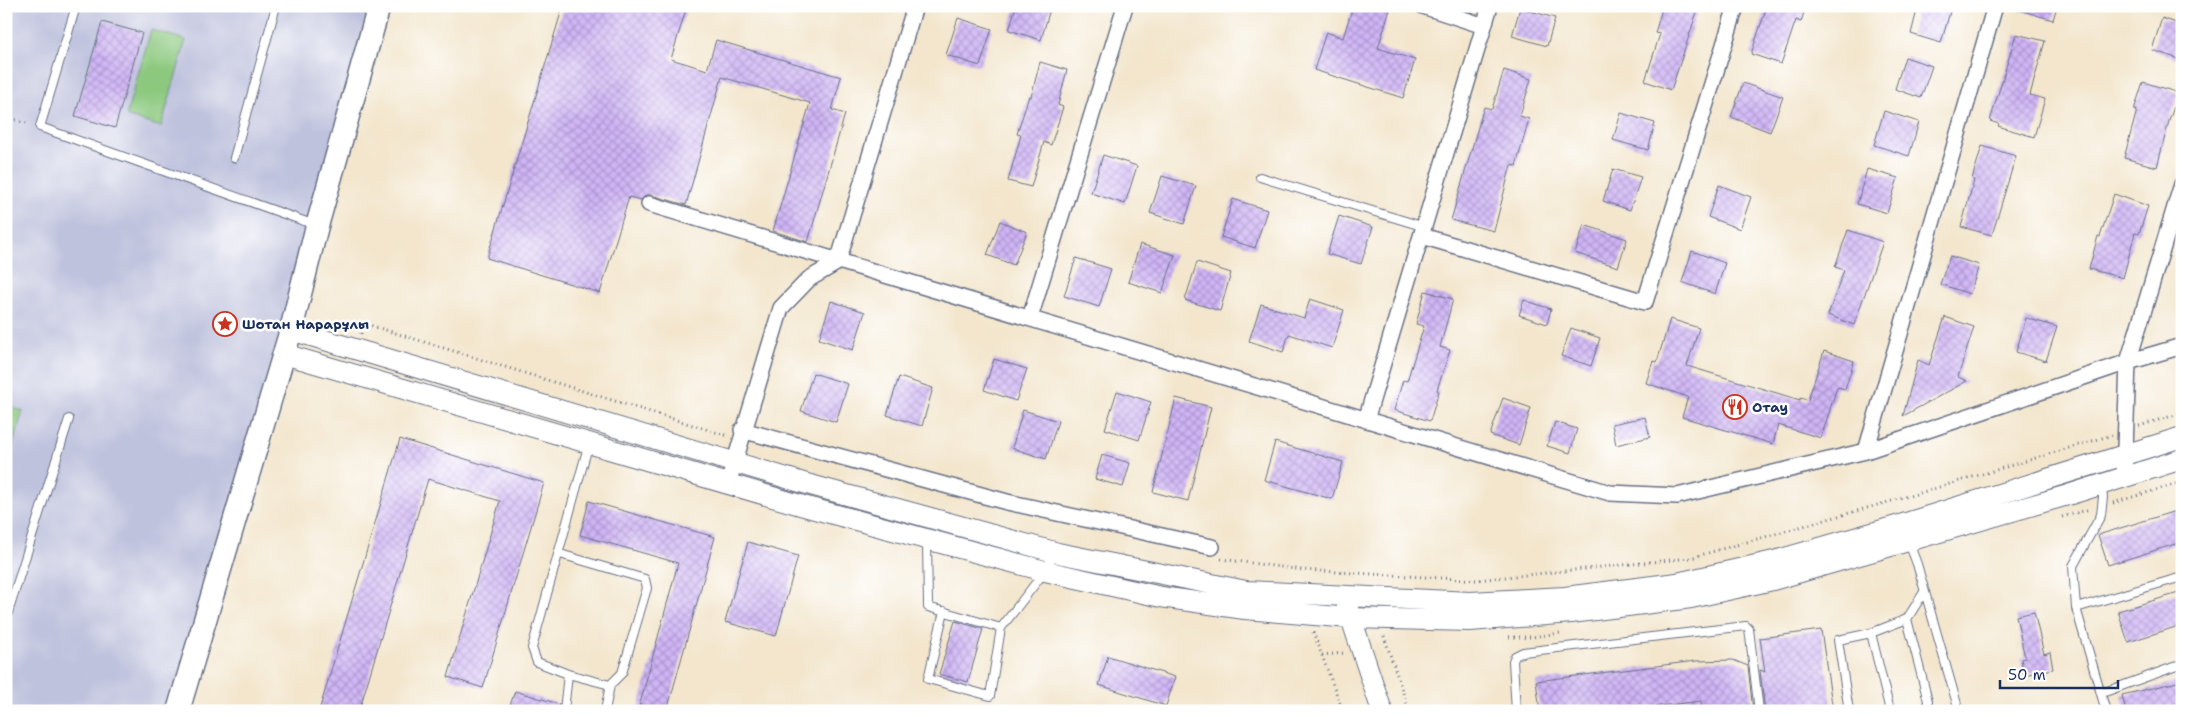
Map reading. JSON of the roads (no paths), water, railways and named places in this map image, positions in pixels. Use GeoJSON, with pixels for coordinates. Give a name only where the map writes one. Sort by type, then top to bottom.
{"type":"FeatureCollection","features":[{"type":"Feature","properties":{"kind":"main road"},"geometry":{"type":"LineString","coordinates":[[178,711],[291,330],[373,8]]}},
{"type":"Feature","properties":{"kind":"main road"},"geometry":{"type":"LineString","coordinates":[[291,330],[734,462],[930,529],[1045,571],[1161,597],[1245,609],[1350,618],[1470,621],[1571,612],[1691,598],[1773,580],[1905,532],[2065,484],[2126,454],[2182,437]]}},
{"type":"Feature","properties":{"kind":"main road"},"geometry":{"type":"LineString","coordinates":[[284,354],[728,484],[930,529],[1246,591],[1470,602],[1565,597],[1677,583],[1905,532]]}},
{"type":"Feature","properties":{"kind":"main road"},"geometry":{"type":"LineString","coordinates":[[2065,484],[2101,484],[2182,459]]}},
{"type":"Feature","properties":{"kind":"main road"},"geometry":{"type":"LineString","coordinates":[[1344,596],[1382,711]]}},
{"type":"Feature","properties":{"kind":"street"},"geometry":{"type":"LineString","coordinates":[[728,484],[742,430],[781,308],[809,279],[838,262],[915,6]]}},
{"type":"Feature","properties":{"kind":"street"},"geometry":{"type":"LineString","coordinates":[[1030,318],[1125,6]]}},
{"type":"Feature","properties":{"kind":"street"},"geometry":{"type":"LineString","coordinates":[[1423,6],[1484,26]]}},
{"type":"Feature","properties":{"kind":"street"},"geometry":{"type":"LineString","coordinates":[[1366,420],[1490,6]]}},
{"type":"Feature","properties":{"kind":"street"},"geometry":{"type":"LineString","coordinates":[[1424,231],[1645,302],[1736,6]]}},
{"type":"Feature","properties":{"kind":"street"},"geometry":{"type":"LineString","coordinates":[[1866,451],[1995,6]]}},
{"type":"Feature","properties":{"kind":"street"},"geometry":{"type":"LineString","coordinates":[[2124,477],[2128,362],[2182,184]]}},
{"type":"Feature","properties":{"kind":"street"},"geometry":{"type":"LineString","coordinates":[[649,204],[1610,493],[1676,496],[1866,451],[2128,362],[2182,346]]}},
{"type":"Feature","properties":{"kind":"street"},"geometry":{"type":"LineString","coordinates":[[742,430],[1008,502],[1212,547]]}},
{"type":"Feature","properties":{"kind":"lane"},"geometry":{"type":"LineString","coordinates":[[76,6],[40,127],[317,226]]}},
{"type":"Feature","properties":{"kind":"lane"},"geometry":{"type":"LineString","coordinates":[[234,158],[276,6]]}},
{"type":"Feature","properties":{"kind":"lane"},"geometry":{"type":"LineString","coordinates":[[1260,177],[1424,231]]}},
{"type":"Feature","properties":{"kind":"lane"},"geometry":{"type":"LineString","coordinates":[[6,618],[68,419]]}},
{"type":"Feature","properties":{"kind":"lane"},"geometry":{"type":"LineString","coordinates":[[589,443],[560,554],[532,648],[537,662],[568,674],[610,685]]}},
{"type":"Feature","properties":{"kind":"lane"},"geometry":{"type":"LineString","coordinates":[[2101,484],[2103,497],[2101,515],[2073,566],[2076,608],[2106,711]]}},
{"type":"Feature","properties":{"kind":"lane"},"geometry":{"type":"LineString","coordinates":[[930,529],[928,607],[1000,628]]}},
{"type":"Feature","properties":{"kind":"lane"},"geometry":{"type":"LineString","coordinates":[[1905,532],[1959,711]]}},
{"type":"Feature","properties":{"kind":"lane"},"geometry":{"type":"LineString","coordinates":[[944,612],[928,679],[990,696],[1000,628],[1045,571],[1055,552]]}},
{"type":"Feature","properties":{"kind":"lane"},"geometry":{"type":"LineString","coordinates":[[560,554],[645,578],[647,588],[622,673],[610,685],[605,711]]}},
{"type":"Feature","properties":{"kind":"lane"},"geometry":{"type":"LineString","coordinates":[[2076,608],[2182,577]]}},
{"type":"Feature","properties":{"kind":"lane"},"geometry":{"type":"LineString","coordinates":[[1849,711],[1838,640],[1872,633],[1907,619],[1924,592]]}},
{"type":"Feature","properties":{"kind":"lane"},"geometry":{"type":"LineString","coordinates":[[1907,619],[1928,701],[1928,711]]}},
{"type":"Feature","properties":{"kind":"lane"},"geometry":{"type":"LineString","coordinates":[[1516,711],[1513,661],[1515,656],[1523,652],[1746,626],[1749,629],[1759,711]]}},
{"type":"Feature","properties":{"kind":"lane"},"geometry":{"type":"LineString","coordinates":[[1872,633],[1890,711]]}},
{"type":"Feature","properties":{"kind":"lane"},"geometry":{"type":"LineString","coordinates":[[2102,693],[2182,664]]}},
{"type":"Feature","properties":{"kind":"lane"},"geometry":{"type":"LineString","coordinates":[[564,711],[568,674]]}},
{"type":"Feature","properties":{"kind":"place","name":"Шотан Нарарұлы"},"geometry":{"type":"Point","coordinates":[225,324]}},
{"type":"Feature","properties":{"kind":"place","name":"Отау"},"geometry":{"type":"Point","coordinates":[1735,407]}}]}
